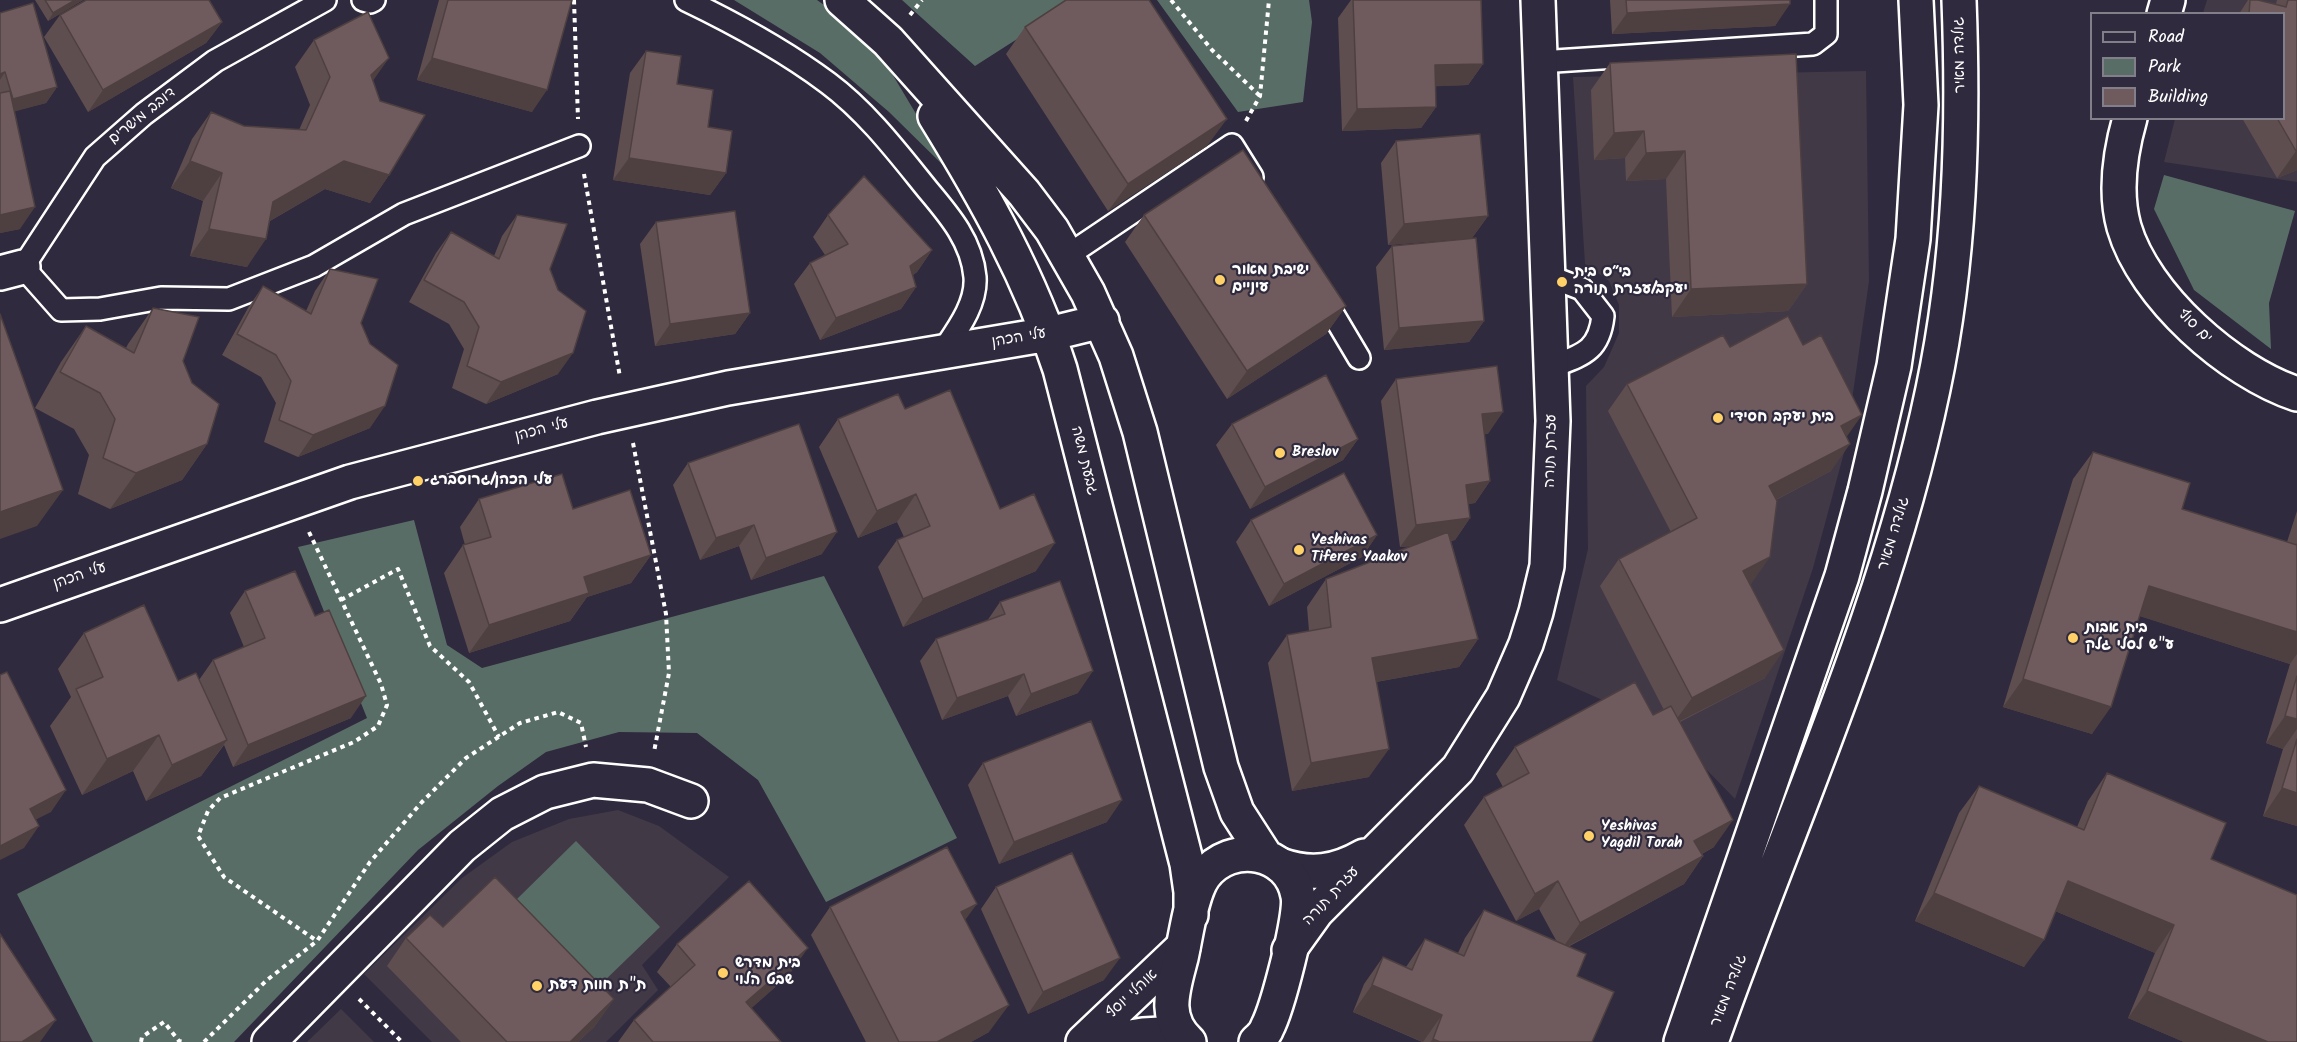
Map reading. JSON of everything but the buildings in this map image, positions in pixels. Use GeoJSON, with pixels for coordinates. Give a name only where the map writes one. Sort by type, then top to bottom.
{"type":"FeatureCollection","features":[{"type":"Feature","properties":{"kind":"street","name":"גבעת משה"},"geometry":{"type":"LineString","coordinates":[[842,0],[888,41],[1024,193],[1067,256],[1102,321],[1120,366],[1140,432],[1221,767],[1238,812],[1273,861],[1292,879],[1298,896],[1298,914],[1273,1028],[1267,1030],[1256,1042]]}},
{"type":"Feature","properties":{"kind":"street","name":"עזרת תורה"},"geometry":{"type":"LineString","coordinates":[[1289,950],[1317,911],[1378,847],[1406,824],[1458,769],[1503,698],[1526,644],[1546,566],[1553,421],[1538,0]]}},
{"type":"Feature","properties":{"kind":"street","name":"גולדה מאיר"},"geometry":{"type":"LineString","coordinates":[[1682,1042],[1842,576],[1894,366],[1913,239],[1921,105],[1916,0]]}},
{"type":"Feature","properties":{"kind":"street","name":"גולדה מאיר"},"geometry":{"type":"LineString","coordinates":[[1711,1042],[1850,673],[1906,500],[1933,389],[1957,236],[1962,82],[1959,0]]}},
{"type":"Feature","properties":{"kind":"street","name":"גבעת משה"},"geometry":{"type":"LineString","coordinates":[[888,41],[986,199],[1035,297],[1049,334],[1060,369],[1186,864],[1191,892],[1191,915]]}},
{"type":"Feature","properties":{"kind":"street","name":"ים סוף"},"geometry":{"type":"LineString","coordinates":[[2130,120],[2119,169],[2124,227],[2135,254],[2157,289],[2205,340],[2259,377],[2297,394]]}},
{"type":"Feature","properties":{"kind":"street","name":"עלי הכהן"},"geometry":{"type":"LineString","coordinates":[[0,605],[350,482],[597,417],[728,388],[1049,334],[1102,321]]}},
{"type":"Feature","properties":{"kind":"street"},"geometry":{"type":"LineString","coordinates":[[269,1042],[462,846],[502,814],[545,792],[593,780],[648,785],[691,801]]}},
{"type":"Feature","properties":{"kind":"street","name":"עזרת תורה"},"geometry":{"type":"LineString","coordinates":[[1191,915],[1203,878],[1215,864],[1231,855],[1248,853],[1301,873],[1320,872],[1347,864],[1378,847]]}},
{"type":"Feature","properties":{"kind":"street"},"geometry":{"type":"LineString","coordinates":[[1184,1038],[1172,1017],[1170,999],[1191,915]]}},
{"type":"Feature","properties":{"kind":"street","name":"אוהלי יוסף"},"geometry":{"type":"LineString","coordinates":[[1083,1042],[1183,947]]}},
{"type":"Feature","properties":{"kind":"street","name":"אוהלי יוסף"},"geometry":{"type":"LineString","coordinates":[[1100,1042],[1143,1035],[1184,1038]]}},
{"type":"Feature","properties":{"kind":"lane","name":"דובב מישרים"},"geometry":{"type":"LineString","coordinates":[[12,270],[96,157],[135,121],[214,61],[325,0]]}},
{"type":"Feature","properties":{"kind":"lane"},"geometry":{"type":"LineString","coordinates":[[363,0],[370,2],[374,0]]}},
{"type":"Feature","properties":{"kind":"lane"},"geometry":{"type":"LineString","coordinates":[[687,0],[749,30],[830,85],[890,143],[946,212],[970,248],[976,279],[970,306],[943,351]]}},
{"type":"Feature","properties":{"kind":"lane"},"geometry":{"type":"LineString","coordinates":[[1540,62],[1813,44],[1826,34],[1826,0]]}},
{"type":"Feature","properties":{"kind":"lane"},"geometry":{"type":"LineString","coordinates":[[1067,256],[1232,145],[1263,196]]}},
{"type":"Feature","properties":{"kind":"lane"},"geometry":{"type":"LineString","coordinates":[[12,270],[61,310],[100,309],[161,298],[229,299],[314,266],[404,214],[579,146]]}},
{"type":"Feature","properties":{"kind":"lane"},"geometry":{"type":"LineString","coordinates":[[1548,276],[1582,289],[1594,301],[1603,316],[1601,334],[1591,349],[1551,367]]}},
{"type":"Feature","properties":{"kind":"lane"},"geometry":{"type":"LineString","coordinates":[[1311,277],[1359,358]]}},
{"type":"Feature","properties":{"kind":"path"},"geometry":{"type":"LineString","coordinates":[[1171,0],[1212,50],[1260,96]]}},
{"type":"Feature","properties":{"kind":"path"},"geometry":{"type":"LineString","coordinates":[[1232,145],[1260,96],[1269,0]]}},
{"type":"Feature","properties":{"kind":"path"},"geometry":{"type":"LineString","coordinates":[[294,502],[381,684],[387,705],[378,726],[354,742],[220,798],[208,811],[198,836],[224,877],[317,941]]}},
{"type":"Feature","properties":{"kind":"path"},"geometry":{"type":"LineString","coordinates":[[340,600],[398,569],[430,646],[469,682],[499,737]]}},
{"type":"Feature","properties":{"kind":"path"},"geometry":{"type":"LineString","coordinates":[[204,1042],[267,980],[317,941],[370,862],[422,802],[466,758],[520,723],[558,711],[581,723],[593,780]]}},
{"type":"Feature","properties":{"kind":"path"},"geometry":{"type":"LineString","coordinates":[[336,975],[402,1042]]}},
{"type":"Feature","properties":{"kind":"path"},"geometry":{"type":"LineString","coordinates":[[141,1042],[142,1037],[164,1022],[179,1041],[185,1042]]}},
{"type":"Feature","properties":{"kind":"shaded area"},"geometry":{"type":"Polygon","coordinates":[[[2207,0],[2297,0],[2297,182],[2164,162],[2175,120],[2285,120],[2285,12],[2203,12],[2207,0]]]}},
{"type":"Feature","properties":{"kind":"shaded area","name":"בית יעקב חסידי"},"geometry":{"type":"Polygon","coordinates":[[[1866,71],[1869,281],[1845,449],[1813,568],[1735,799],[1666,728],[1557,680],[1588,549],[1586,386],[1604,367],[1619,333],[1619,305],[1609,281],[1585,264],[1573,77],[1866,71]]]}},
{"type":"Feature","properties":{"kind":"shaded area"},"geometry":{"type":"Polygon","coordinates":[[[618,810],[659,826],[729,877],[642,965],[658,990],[606,1042],[432,1042],[364,974],[462,878],[512,842],[569,819],[618,810]]]}},
{"type":"Feature","properties":{"kind":"shaded area"},"geometry":{"type":"Polygon","coordinates":[[[341,1009],[374,1042],[307,1042],[341,1009]]]}},
{"type":"Feature","properties":{"kind":"green space"},"geometry":{"type":"Polygon","coordinates":[[[734,0],[817,0],[824,5],[885,62],[952,174],[889,112],[820,53],[734,0]]]}},
{"type":"Feature","properties":{"kind":"green space"},"geometry":{"type":"Polygon","coordinates":[[[902,0],[1078,0],[975,66],[902,0]]]}},
{"type":"Feature","properties":{"kind":"green space"},"geometry":{"type":"Polygon","coordinates":[[[1157,0],[1309,0],[1312,22],[1303,102],[1238,112],[1157,0]]]}},
{"type":"Feature","properties":{"kind":"green space"},"geometry":{"type":"Polygon","coordinates":[[[2164,175],[2295,211],[2269,303],[2271,349],[2194,290],[2154,209],[2164,175]]]}},
{"type":"Feature","properties":{"kind":"green space"},"geometry":{"type":"Polygon","coordinates":[[[414,520],[447,645],[482,668],[824,576],[957,838],[826,902],[758,780],[697,733],[619,732],[546,752],[498,786],[418,850],[234,1042],[93,1042],[17,894],[367,718],[298,547],[414,520]]]}},
{"type":"Feature","properties":{"kind":"green space"},"geometry":{"type":"Polygon","coordinates":[[[576,841],[660,927],[600,985],[517,899],[576,841]]]}},
{"type":"Feature","properties":{"kind":"place","name":"ישיבת מאור עיניים"},"geometry":{"type":"Point","coordinates":[1220,280]}},
{"type":"Feature","properties":{"kind":"place","name":"בי״ס בית יעקב/עזרת תורה"},"geometry":{"type":"Point","coordinates":[1562,282]}},
{"type":"Feature","properties":{"kind":"place","name":"בית יעקב חסידי"},"geometry":{"type":"Point","coordinates":[1718,418]}},
{"type":"Feature","properties":{"kind":"place","name":"Breslov"},"geometry":{"type":"Point","coordinates":[1280,453]}},
{"type":"Feature","properties":{"kind":"place","name":"עלי הכהן/גרוסברג"},"geometry":{"type":"Point","coordinates":[418,481]}},
{"type":"Feature","properties":{"kind":"place","name":"Yeshivas Tiferes Yaakov"},"geometry":{"type":"Point","coordinates":[1299,550]}},
{"type":"Feature","properties":{"kind":"place","name":"בית אבות ע\"ש לסלי גלק"},"geometry":{"type":"Point","coordinates":[2073,638]}},
{"type":"Feature","properties":{"kind":"place","name":"Yeshivas Yagdil Torah"},"geometry":{"type":"Point","coordinates":[1589,836]}},
{"type":"Feature","properties":{"kind":"place","name":"בית מדרש שבט הלוי"},"geometry":{"type":"Point","coordinates":[723,973]}},
{"type":"Feature","properties":{"kind":"place","name":"ת\"ת חוות דעת"},"geometry":{"type":"Point","coordinates":[537,986]}}]}
